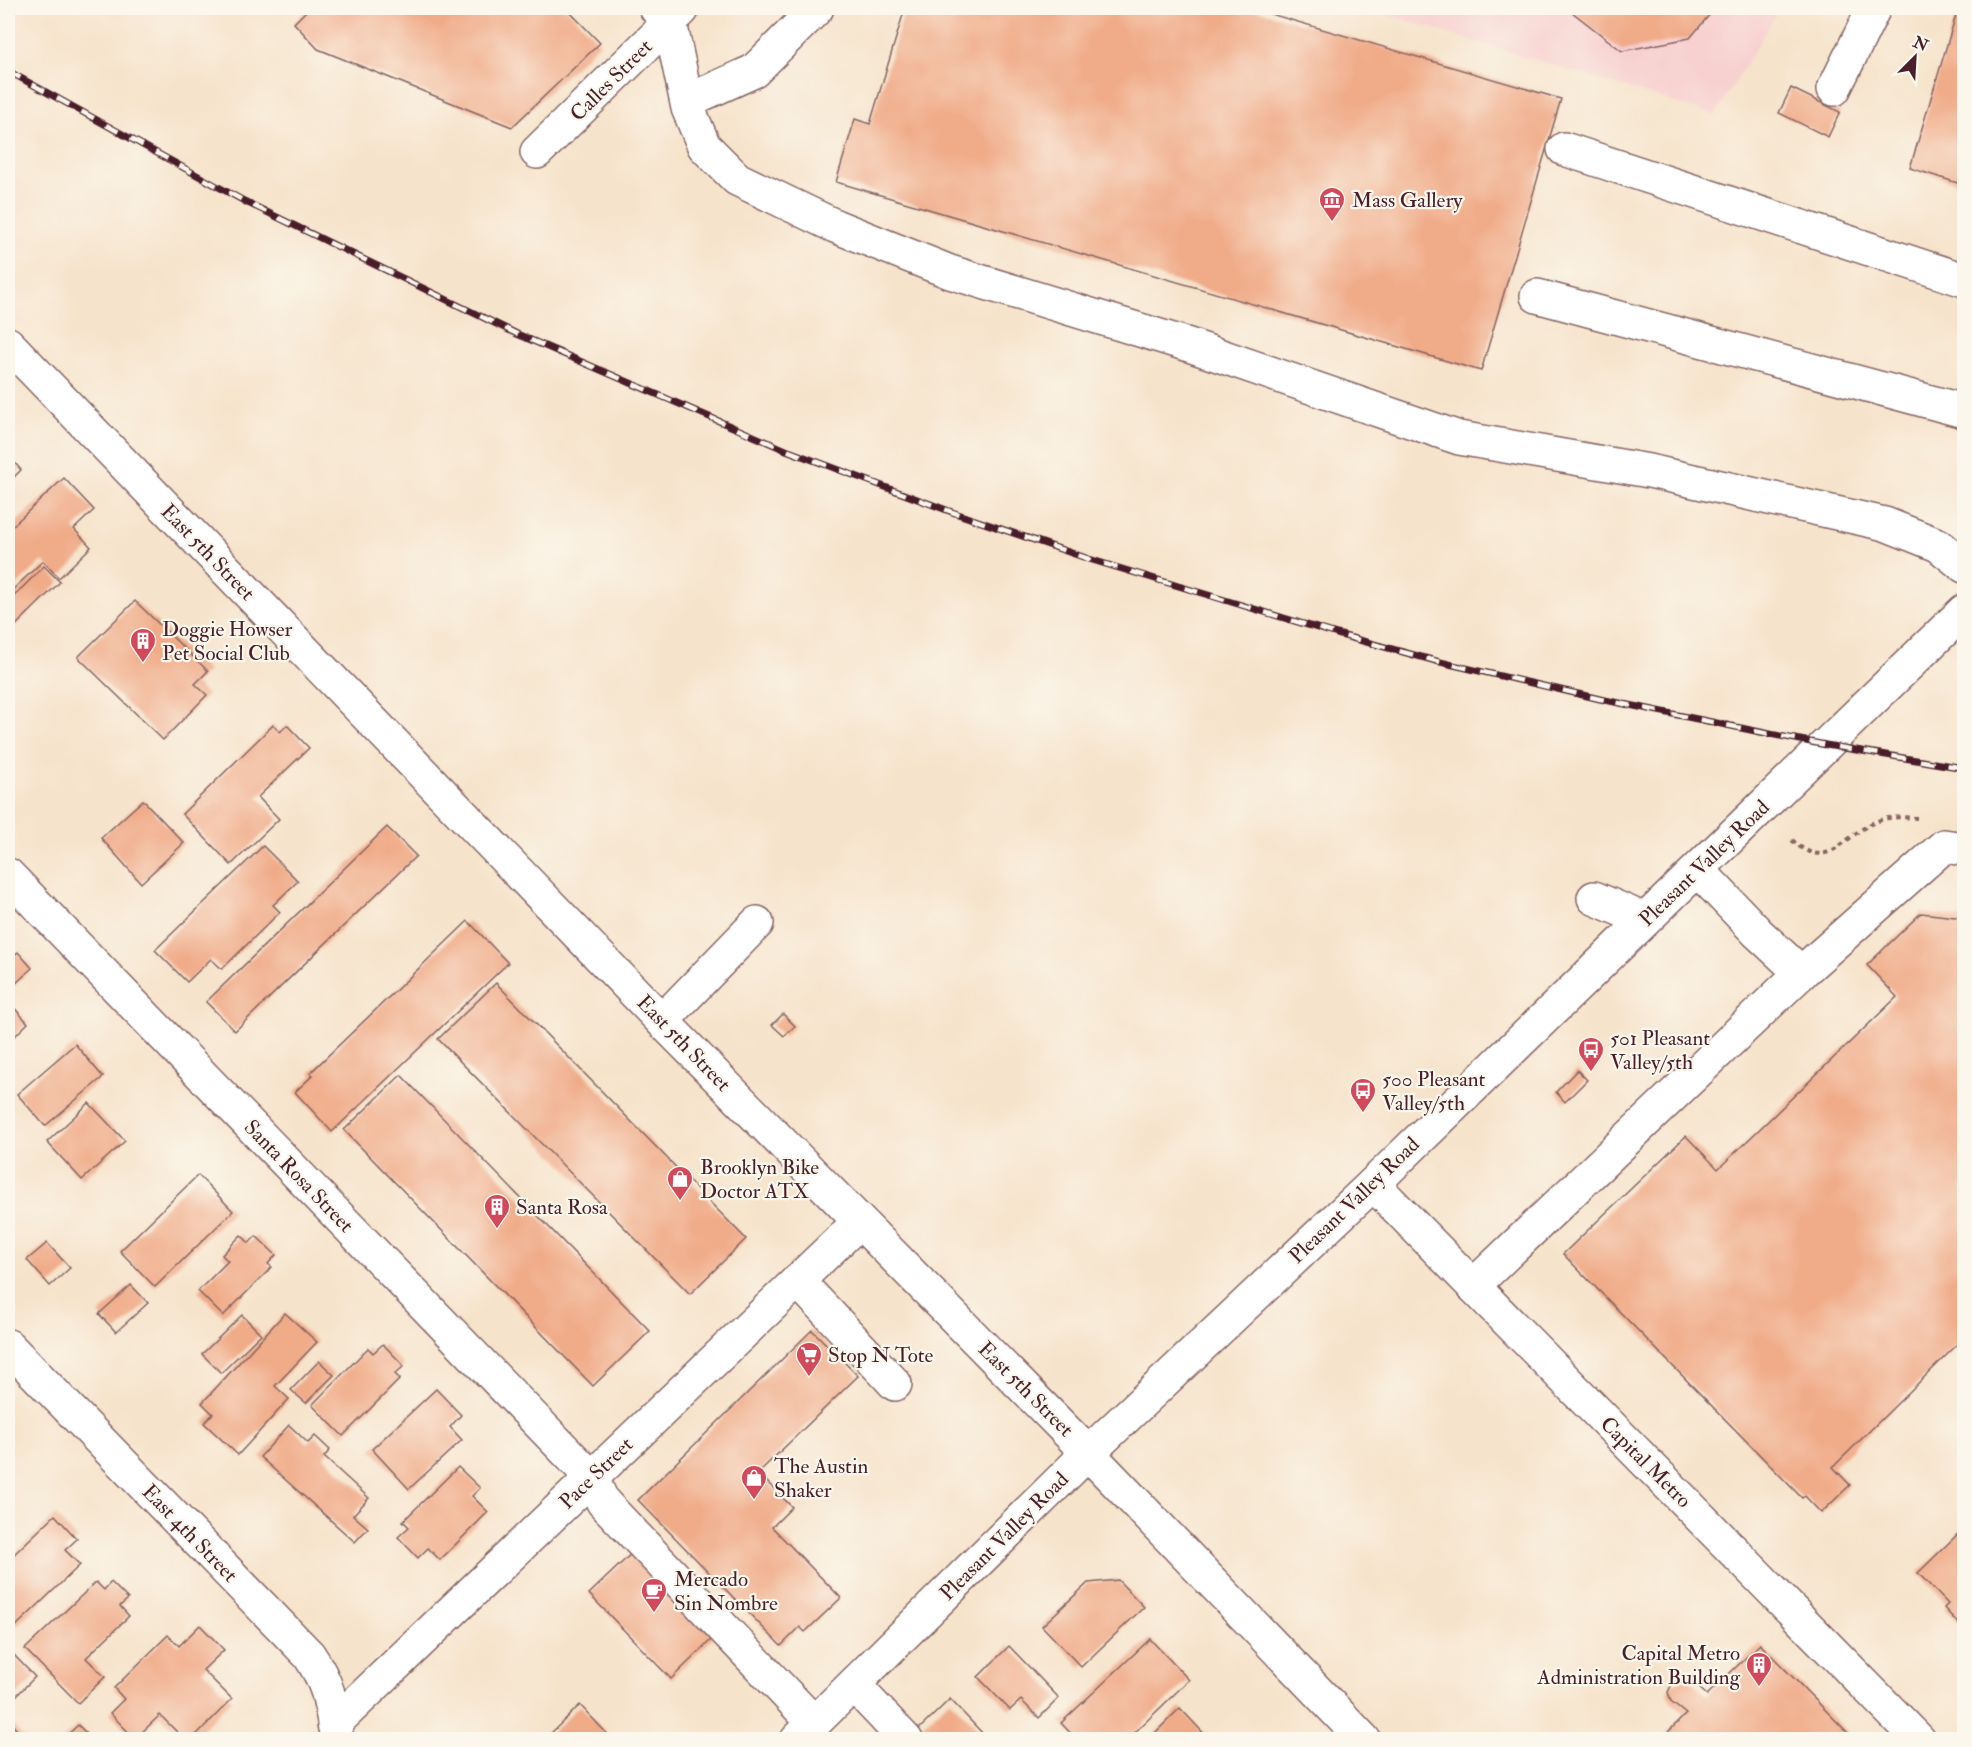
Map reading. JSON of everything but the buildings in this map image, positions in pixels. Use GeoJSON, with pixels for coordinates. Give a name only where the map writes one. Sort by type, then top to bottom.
{"type":"FeatureCollection","features":[{"type":"Feature","properties":{"kind":"street"},"geometry":{"type":"LineString","coordinates":[[687,101],[754,71],[817,8]]}},
{"type":"Feature","properties":{"kind":"street"},"geometry":{"type":"LineString","coordinates":[[1834,89],[1874,8]]}},
{"type":"Feature","properties":{"kind":"street"},"geometry":{"type":"LineString","coordinates":[[670,12],[687,101],[704,146],[737,179],[835,226],[950,272],[1189,345],[1458,438],[1649,471],[1885,525],[1938,545],[1965,566]]}},
{"type":"Feature","properties":{"kind":"street","name":"Calles Street"},"geometry":{"type":"LineString","coordinates":[[537,152],[670,12]]}},
{"type":"Feature","properties":{"kind":"street"},"geometry":{"type":"LineString","coordinates":[[1564,149],[1965,280]]}},
{"type":"Feature","properties":{"kind":"street"},"geometry":{"type":"LineString","coordinates":[[1537,296],[1965,411]]}},
{"type":"Feature","properties":{"kind":"street","name":"East 5th Street"},"geometry":{"type":"LineString","coordinates":[[8,344],[662,1021],[1088,1453],[1364,1740]]}},
{"type":"Feature","properties":{"kind":"street","name":"Pleasant Valley Road"},"geometry":{"type":"LineString","coordinates":[[806,1731],[1088,1453],[1373,1184],[1965,611]]}},
{"type":"Feature","properties":{"kind":"street"},"geometry":{"type":"LineString","coordinates":[[1473,1286],[1801,973],[1944,846],[1965,849]]}},
{"type":"Feature","properties":{"kind":"street"},"geometry":{"type":"LineString","coordinates":[[1698,870],[1758,933],[1801,973]]}},
{"type":"Feature","properties":{"kind":"street","name":"Santa Rosa Street"},"geometry":{"type":"LineString","coordinates":[[8,875],[591,1477],[603,1502],[806,1731]]}},
{"type":"Feature","properties":{"kind":"street"},"geometry":{"type":"LineString","coordinates":[[1594,898],[1645,920]]}},
{"type":"Feature","properties":{"kind":"street"},"geometry":{"type":"LineString","coordinates":[[662,1021],[757,923]]}},
{"type":"Feature","properties":{"kind":"street","name":"Capital Metro"},"geometry":{"type":"LineString","coordinates":[[1373,1184],[1919,1740]]}},
{"type":"Feature","properties":{"kind":"street","name":"Pace Street"},"geometry":{"type":"LineString","coordinates":[[335,1732],[591,1477],[859,1222]]}},
{"type":"Feature","properties":{"kind":"street"},"geometry":{"type":"LineString","coordinates":[[798,1281],[895,1384]]}},
{"type":"Feature","properties":{"kind":"street","name":"East 4th Street"},"geometry":{"type":"LineString","coordinates":[[8,1346],[309,1655],[328,1689],[335,1732]]}},
{"type":"Feature","properties":{"kind":"street"},"geometry":{"type":"LineString","coordinates":[[854,1685],[906,1740]]}},
{"type":"Feature","properties":{"kind":"path"},"geometry":{"type":"LineString","coordinates":[[1792,840],[1802,850],[1815,855],[1828,853],[1876,821],[1888,818],[1919,819]]}},
{"type":"Feature","properties":{"kind":"shaded area"},"geometry":{"type":"Polygon","coordinates":[[[1366,8],[1780,8],[1715,115],[1366,8]]]}},
{"type":"Feature","properties":{"kind":"railway"},"geometry":{"type":"LineString","coordinates":[[8,71],[244,201],[517,334],[786,450],[952,512],[1089,559],[1337,634],[1436,661],[1600,699],[1770,734],[1964,768]]}},
{"type":"Feature","properties":{"kind":"place","name":"Mass Gallery"},"geometry":{"type":"Point","coordinates":[1332,223]}},
{"type":"Feature","properties":{"kind":"place","name":"Doggie Howser Pet Social Club"},"geometry":{"type":"Point","coordinates":[143,664]}},
{"type":"Feature","properties":{"kind":"place","name":"501 Pleasant Valley/5th"},"geometry":{"type":"Point","coordinates":[1591,1073]}},
{"type":"Feature","properties":{"kind":"place","name":"500 Pleasant Valley/5th"},"geometry":{"type":"Point","coordinates":[1363,1114]}},
{"type":"Feature","properties":{"kind":"place","name":"Brooklyn Bike Doctor ATX"},"geometry":{"type":"Point","coordinates":[680,1202]}},
{"type":"Feature","properties":{"kind":"place","name":"Santa Rosa"},"geometry":{"type":"Point","coordinates":[497,1230]}},
{"type":"Feature","properties":{"kind":"place","name":"Stop N Tote"},"geometry":{"type":"Point","coordinates":[809,1378]}},
{"type":"Feature","properties":{"kind":"place","name":"The Austin Shaker"},"geometry":{"type":"Point","coordinates":[754,1501]}},
{"type":"Feature","properties":{"kind":"place","name":"Mercado Sin Nombre"},"geometry":{"type":"Point","coordinates":[654,1614]}},
{"type":"Feature","properties":{"kind":"place","name":"Capital Metro Administration Building"},"geometry":{"type":"Point","coordinates":[1759,1688]}}]}
